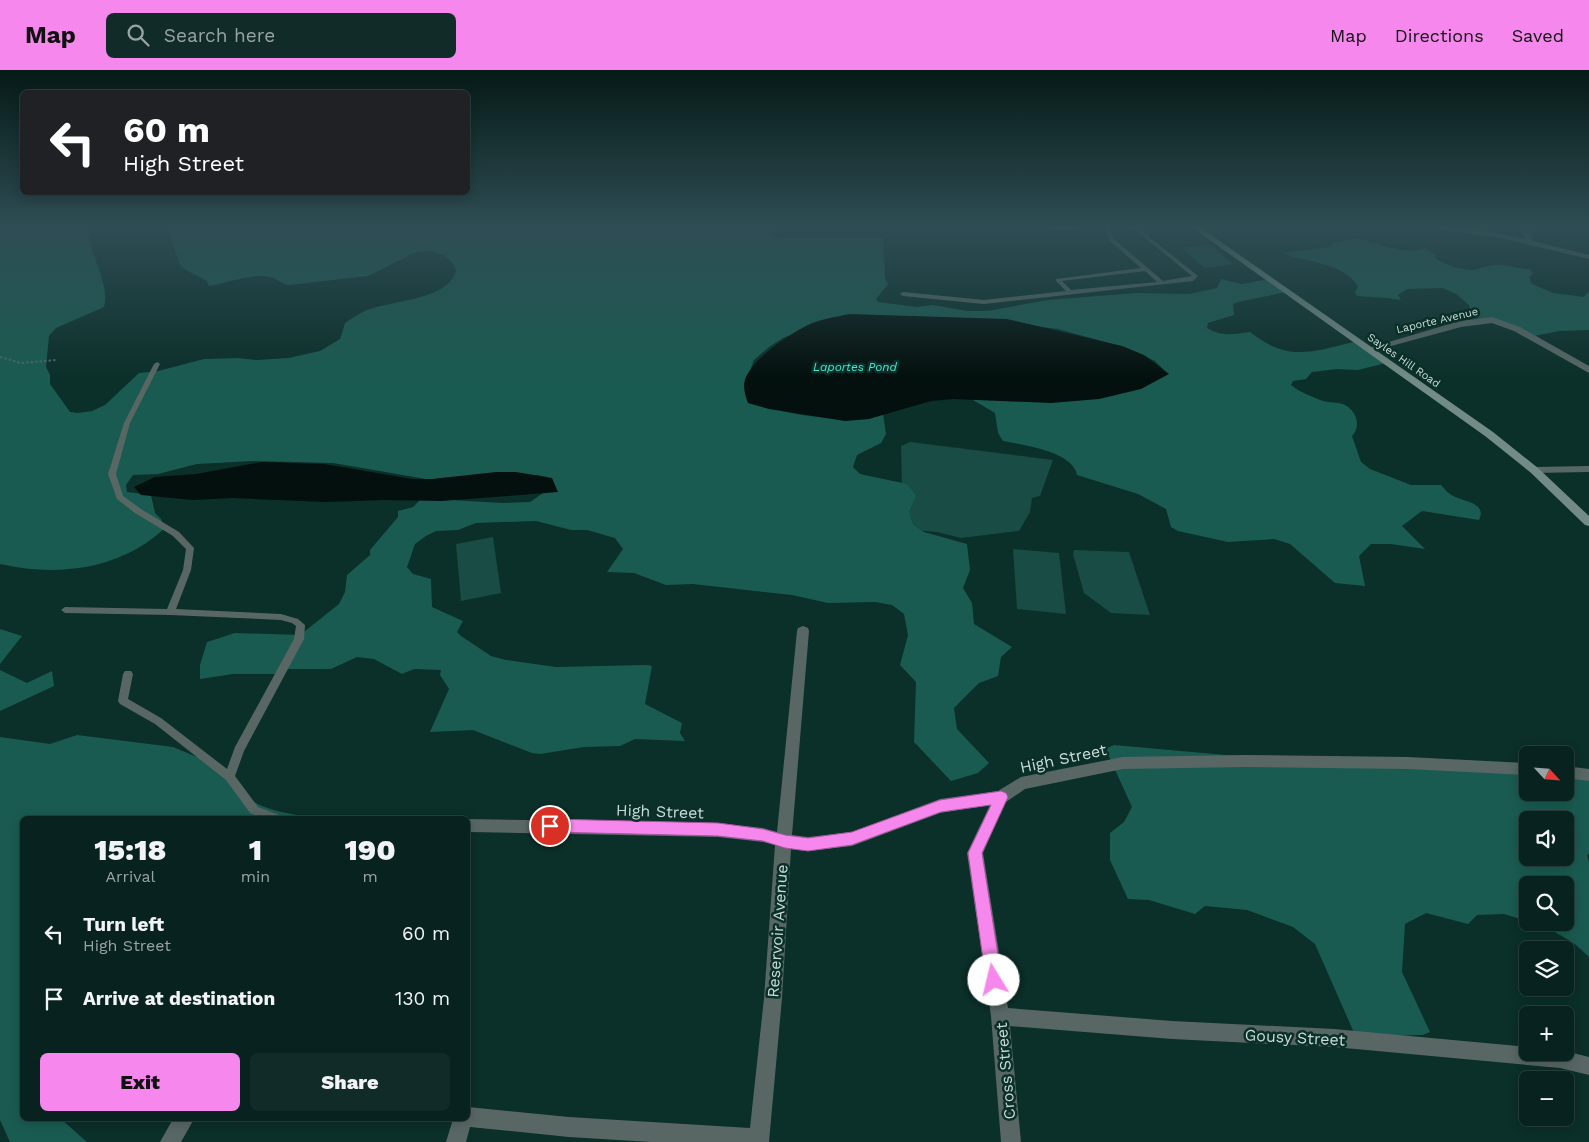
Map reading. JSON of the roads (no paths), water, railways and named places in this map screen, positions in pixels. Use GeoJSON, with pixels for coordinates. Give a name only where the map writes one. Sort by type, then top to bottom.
{"type":"FeatureCollection","features":[{"type":"Feature","properties":{"kind":"main road","name":"Sayles Hill Road"},"geometry":{"type":"LineString","coordinates":[[1268,278],[1489,434],[1534,470],[1589,522]]}},
{"type":"Feature","properties":{"kind":"street","name":"Laporte Avenue"},"geometry":{"type":"LineString","coordinates":[[1368,349],[1460,324],[1492,320],[1517,329],[1589,370]]}},
{"type":"Feature","properties":{"kind":"street"},"geometry":{"type":"LineString","coordinates":[[1534,470],[1589,469]]}},
{"type":"Feature","properties":{"kind":"street","name":"Reservoir Avenue"},"geometry":{"type":"LineString","coordinates":[[760,1140],[779,890],[785,841],[790,758],[803,631]]}},
{"type":"Feature","properties":{"kind":"street","name":"High Street"},"geometry":{"type":"LineString","coordinates":[[470,825],[718,830],[763,835],[785,841],[808,844],[852,839],[940,806],[1001,797],[1021,783],[1123,763],[1244,761],[1408,763],[1519,769]]}},
{"type":"Feature","properties":{"kind":"street"},"geometry":{"type":"LineString","coordinates":[[1574,773],[1589,775]]}},
{"type":"Feature","properties":{"kind":"street","name":"Cross Street"},"geometry":{"type":"LineString","coordinates":[[1001,797],[975,853],[1000,1016],[1011,1142]]}},
{"type":"Feature","properties":{"kind":"street","name":"Gousy Street"},"geometry":{"type":"LineString","coordinates":[[1000,1016],[1172,1030],[1334,1038],[1560,1059],[1589,1066]]}},
{"type":"Feature","properties":{"kind":"street"},"geometry":{"type":"LineString","coordinates":[[470,1117],[569,1127],[760,1140]]}},
{"type":"Feature","properties":{"kind":"street"},"geometry":{"type":"LineString","coordinates":[[170,1142],[183,1121]]}},
{"type":"Feature","properties":{"kind":"street"},"geometry":{"type":"LineString","coordinates":[[456,1142],[462,1121]]}},
{"type":"Feature","properties":{"kind":"lane"},"geometry":{"type":"LineString","coordinates":[[1070,292],[1058,280],[1074,278]]}},
{"type":"Feature","properties":{"kind":"lane"},"geometry":{"type":"LineString","coordinates":[[1156,278],[1162,283]]}},
{"type":"Feature","properties":{"kind":"lane"},"geometry":{"type":"LineString","coordinates":[[903,294],[984,302],[1194,278]]}},
{"type":"Feature","properties":{"kind":"lane"},"geometry":{"type":"LineString","coordinates":[[157,364],[127,423],[112,474],[120,497],[138,511],[176,534],[190,548],[187,570],[170,612]]}},
{"type":"Feature","properties":{"kind":"lane"},"geometry":{"type":"LineString","coordinates":[[65,610],[281,617],[295,621],[300,625],[299,639],[239,750],[230,777]]}},
{"type":"Feature","properties":{"kind":"lane"},"geometry":{"type":"LineString","coordinates":[[128,674],[122,701],[158,721],[230,777],[254,810],[270,816]]}},
{"type":"Feature","properties":{"kind":"water","name":"Laportes Pond"},"geometry":{"type":"Polygon","coordinates":[[[849,314],[1007,319],[1122,346],[1144,355],[1169,374],[1141,389],[1099,399],[1051,403],[953,399],[931,401],[869,419],[845,421],[769,409],[748,403],[744,390],[745,380],[750,369],[764,354],[808,325],[849,314]]]}},
{"type":"Feature","properties":{"kind":"water"},"geometry":{"type":"Polygon","coordinates":[[[262,462],[324,464],[412,479],[516,472],[552,478],[558,492],[442,501],[326,502],[233,498],[193,500],[141,495],[134,487],[155,477],[196,474],[262,462]]]}}]}
